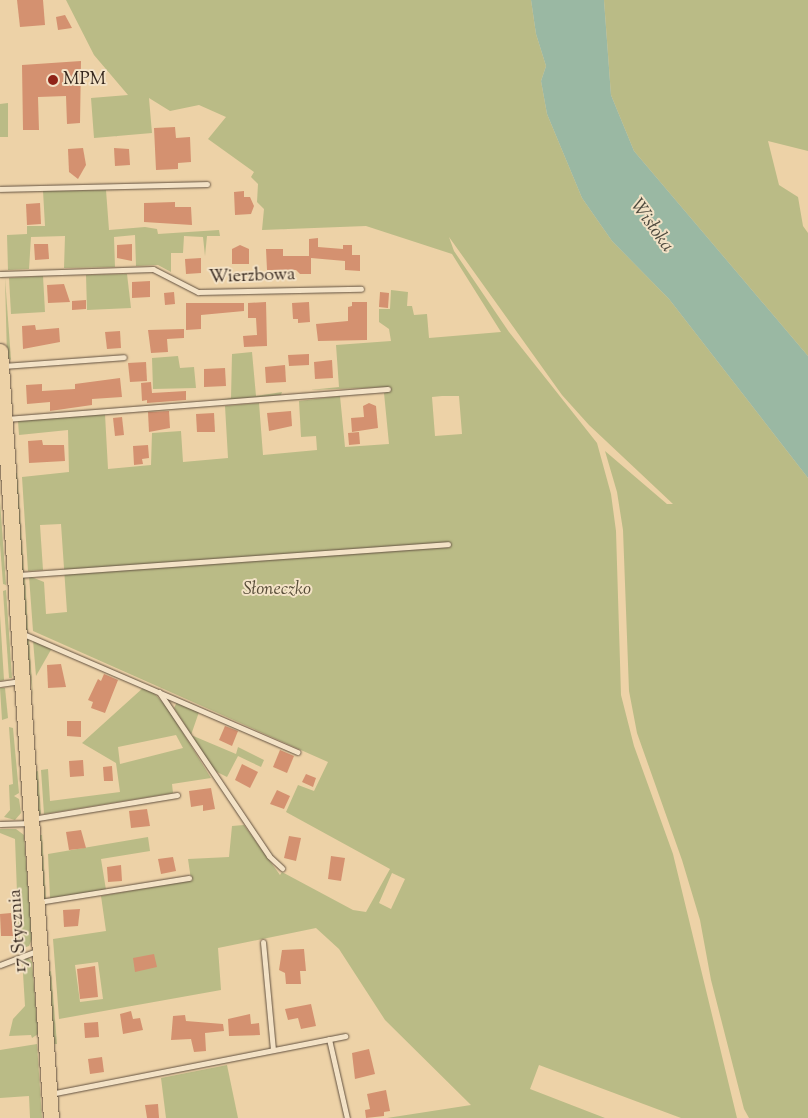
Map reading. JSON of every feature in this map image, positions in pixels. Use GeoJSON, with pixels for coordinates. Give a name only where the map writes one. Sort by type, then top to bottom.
{"type":"FeatureCollection","features":[{"type":"Feature","properties":{"kind":"main road","name":"17 Stycznia"},"geometry":{"type":"LineString","coordinates":[[0,359],[51,1118]]}},
{"type":"Feature","properties":{"kind":"lane"},"geometry":{"type":"LineString","coordinates":[[0,189],[207,184]]}},
{"type":"Feature","properties":{"kind":"lane","name":"Wierzbowa"},"geometry":{"type":"LineString","coordinates":[[0,274],[157,270],[179,285],[198,292],[361,289]]}},
{"type":"Feature","properties":{"kind":"lane"},"geometry":{"type":"LineString","coordinates":[[0,359],[124,357]]}},
{"type":"Feature","properties":{"kind":"lane"},"geometry":{"type":"LineString","coordinates":[[5,419],[388,389]]}},
{"type":"Feature","properties":{"kind":"lane"},"geometry":{"type":"LineString","coordinates":[[14,575],[448,544]]}},
{"type":"Feature","properties":{"kind":"lane"},"geometry":{"type":"LineString","coordinates":[[18,633],[34,636],[297,752]]}},
{"type":"Feature","properties":{"kind":"lane"},"geometry":{"type":"LineString","coordinates":[[0,684],[21,681]]}},
{"type":"Feature","properties":{"kind":"lane"},"geometry":{"type":"LineString","coordinates":[[159,691],[269,856],[282,868]]}},
{"type":"Feature","properties":{"kind":"lane"},"geometry":{"type":"LineString","coordinates":[[0,824],[31,821],[177,795]]}},
{"type":"Feature","properties":{"kind":"lane"},"geometry":{"type":"LineString","coordinates":[[36,903],[189,878]]}},
{"type":"Feature","properties":{"kind":"lane"},"geometry":{"type":"LineString","coordinates":[[263,942],[272,1050]]}},
{"type":"Feature","properties":{"kind":"lane"},"geometry":{"type":"LineString","coordinates":[[0,965],[39,950]]}},
{"type":"Feature","properties":{"kind":"lane"},"geometry":{"type":"LineString","coordinates":[[50,1094],[345,1036]]}},
{"type":"Feature","properties":{"kind":"lane"},"geometry":{"type":"LineString","coordinates":[[329,1039],[347,1118]]}},
{"type":"Feature","properties":{"kind":"green space","name":"Słoneczko"},"geometry":{"type":"Polygon","coordinates":[[[66,0],[531,0],[536,34],[546,66],[541,81],[547,114],[582,198],[612,241],[669,299],[808,478],[808,1118],[749,1118],[744,1109],[711,980],[700,920],[682,860],[637,733],[629,691],[623,530],[617,492],[605,451],[667,504],[673,504],[589,425],[562,395],[449,237],[454,251],[509,332],[597,443],[611,494],[616,531],[621,695],[634,746],[673,854],[737,1118],[681,1118],[539,1065],[530,1089],[605,1118],[387,1118],[471,1105],[385,1020],[339,949],[316,928],[218,948],[221,990],[59,1019],[53,939],[106,931],[101,896],[191,880],[188,859],[229,857],[232,826],[244,825],[280,875],[282,872],[353,910],[366,912],[390,869],[286,812],[298,785],[314,791],[328,762],[33,631],[29,576],[44,582],[46,614],[67,612],[61,524],[40,525],[43,570],[28,571],[22,477],[69,472],[68,430],[19,435],[18,421],[105,414],[108,469],[151,465],[152,433],[181,431],[183,462],[228,458],[225,406],[259,403],[263,455],[317,450],[316,436],[301,437],[299,401],[340,396],[345,447],[389,444],[384,393],[389,391],[389,387],[310,390],[339,387],[336,345],[391,341],[389,329],[379,322],[379,309],[390,309],[391,290],[408,292],[407,306],[412,306],[414,315],[427,314],[429,338],[501,332],[452,254],[366,226],[262,230],[264,209],[257,202],[258,184],[251,177],[254,172],[208,139],[226,117],[199,105],[170,111],[149,98],[152,133],[94,138],[91,98],[128,95],[94,55],[66,0]],[[459,396],[432,397],[435,436],[462,434],[459,396]],[[392,873],[379,903],[391,909],[405,879],[392,873]],[[98,962],[75,965],[80,1002],[103,999],[98,962]]]}},
{"type":"Feature","properties":{"kind":"green space"},"geometry":{"type":"Polygon","coordinates":[[[604,0],[808,0],[808,151],[768,141],[779,185],[798,197],[803,226],[808,233],[808,356],[634,151],[611,95],[604,0]]]}},
{"type":"Feature","properties":{"kind":"green space"},"geometry":{"type":"Polygon","coordinates":[[[8,103],[8,137],[0,137],[0,104],[8,103]]]}},
{"type":"Feature","properties":{"kind":"green space"},"geometry":{"type":"Polygon","coordinates":[[[106,190],[109,230],[145,227],[157,229],[158,234],[219,230],[220,236],[207,236],[205,256],[203,237],[184,236],[183,253],[171,253],[171,272],[158,265],[136,266],[135,235],[114,237],[115,267],[64,268],[65,236],[31,237],[29,269],[8,270],[7,235],[27,234],[27,226],[45,226],[43,191],[106,190]]]}},
{"type":"Feature","properties":{"kind":"green space"},"geometry":{"type":"Polygon","coordinates":[[[127,274],[131,308],[87,310],[86,275],[127,274]]]}},
{"type":"Feature","properties":{"kind":"green space"},"geometry":{"type":"Polygon","coordinates":[[[43,276],[45,312],[11,314],[9,278],[43,276]]]}},
{"type":"Feature","properties":{"kind":"green space"},"geometry":{"type":"Polygon","coordinates":[[[5,278],[11,360],[7,357],[5,278]]]}},
{"type":"Feature","properties":{"kind":"green space"},"geometry":{"type":"Polygon","coordinates":[[[252,352],[256,396],[282,392],[281,395],[216,401],[231,398],[232,354],[252,352]]]}},
{"type":"Feature","properties":{"kind":"green space"},"geometry":{"type":"Polygon","coordinates":[[[178,356],[180,368],[194,367],[196,388],[153,389],[152,358],[178,356]]]}},
{"type":"Feature","properties":{"kind":"green space"},"geometry":{"type":"Polygon","coordinates":[[[15,473],[17,473],[24,571],[22,570],[15,473]]]}},
{"type":"Feature","properties":{"kind":"green space"},"geometry":{"type":"Polygon","coordinates":[[[0,501],[6,585],[3,584],[0,544],[0,501]]]}},
{"type":"Feature","properties":{"kind":"green space"},"geometry":{"type":"Polygon","coordinates":[[[25,577],[28,631],[25,628],[22,578],[25,577]]]}},
{"type":"Feature","properties":{"kind":"green space"},"geometry":{"type":"Polygon","coordinates":[[[6,590],[12,678],[9,678],[3,591],[6,590]]]}},
{"type":"Feature","properties":{"kind":"green space"},"geometry":{"type":"Polygon","coordinates":[[[0,615],[4,680],[0,681],[0,615]]]}},
{"type":"Feature","properties":{"kind":"green space"},"geometry":{"type":"Polygon","coordinates":[[[29,639],[33,697],[26,640],[29,639]]]}},
{"type":"Feature","properties":{"kind":"green space"},"geometry":{"type":"Polygon","coordinates":[[[33,640],[52,648],[36,676],[33,640]]]}},
{"type":"Feature","properties":{"kind":"green space"},"geometry":{"type":"Polygon","coordinates":[[[144,687],[153,692],[167,707],[211,778],[172,784],[173,793],[44,814],[41,770],[48,769],[50,801],[120,792],[116,763],[82,743],[144,687]],[[176,735],[118,747],[120,764],[183,748],[176,735]]]}},
{"type":"Feature","properties":{"kind":"green space"},"geometry":{"type":"Polygon","coordinates":[[[0,688],[5,688],[8,718],[2,720],[0,688]]]}},
{"type":"Feature","properties":{"kind":"green space"},"geometry":{"type":"Polygon","coordinates":[[[177,702],[199,712],[191,734],[174,708],[177,702]]]}},
{"type":"Feature","properties":{"kind":"green space"},"geometry":{"type":"Polygon","coordinates":[[[9,727],[13,728],[19,793],[14,796],[19,799],[21,813],[15,820],[4,817],[10,810],[9,785],[13,784],[9,727]]]}},
{"type":"Feature","properties":{"kind":"green space"},"geometry":{"type":"Polygon","coordinates":[[[192,735],[236,754],[238,747],[264,760],[261,767],[238,756],[227,777],[213,768],[192,735]]]}},
{"type":"Feature","properties":{"kind":"green space"},"geometry":{"type":"Polygon","coordinates":[[[38,771],[41,814],[38,814],[35,772],[38,771]]]}},
{"type":"Feature","properties":{"kind":"green space"},"geometry":{"type":"Polygon","coordinates":[[[0,829],[16,829],[24,835],[32,939],[29,946],[23,948],[19,947],[15,839],[0,833],[0,829]]]}},
{"type":"Feature","properties":{"kind":"green space"},"geometry":{"type":"Polygon","coordinates":[[[40,835],[42,835],[46,899],[43,898],[40,835]]]}},
{"type":"Feature","properties":{"kind":"green space"},"geometry":{"type":"Polygon","coordinates":[[[148,837],[150,851],[101,859],[106,890],[50,898],[48,854],[148,837]]]}},
{"type":"Feature","properties":{"kind":"green space"},"geometry":{"type":"Polygon","coordinates":[[[22,957],[28,957],[32,962],[38,1034],[32,1038],[31,1035],[9,1036],[13,1019],[25,1006],[22,957]]]}},
{"type":"Feature","properties":{"kind":"green space"},"geometry":{"type":"Polygon","coordinates":[[[51,971],[57,1044],[53,1044],[49,972],[51,971]]]}},
{"type":"Feature","properties":{"kind":"green space"},"geometry":{"type":"Polygon","coordinates":[[[37,1044],[42,1118],[30,1118],[29,1096],[0,1098],[0,1050],[37,1044]]]}},
{"type":"Feature","properties":{"kind":"green space"},"geometry":{"type":"Polygon","coordinates":[[[227,1065],[238,1118],[166,1118],[161,1078],[227,1065]]]}},
{"type":"Feature","properties":{"kind":"water","name":"Wisłoka"},"geometry":{"type":"Polygon","coordinates":[[[531,0],[604,0],[611,95],[634,151],[808,356],[808,478],[669,299],[612,241],[582,198],[547,114],[541,81],[546,66],[536,34],[531,0]]]}},
{"type":"Feature","properties":{"kind":"building"},"geometry":{"type":"Polygon","coordinates":[[[17,0],[43,0],[45,25],[20,27],[17,0]]]}},
{"type":"Feature","properties":{"kind":"building"},"geometry":{"type":"Polygon","coordinates":[[[65,15],[72,28],[58,30],[56,17],[65,15]]]}},
{"type":"Feature","properties":{"kind":"building","name":"MPM"},"geometry":{"type":"Polygon","coordinates":[[[81,61],[80,123],[67,124],[66,96],[38,97],[39,130],[23,130],[22,65],[81,61]]]}},
{"type":"Feature","properties":{"kind":"building"},"geometry":{"type":"Polygon","coordinates":[[[175,127],[176,138],[190,137],[191,162],[178,163],[178,169],[156,170],[154,128],[175,127]]]}},
{"type":"Feature","properties":{"kind":"building"},"geometry":{"type":"Polygon","coordinates":[[[83,148],[86,165],[78,179],[69,172],[68,149],[83,148]]]}},
{"type":"Feature","properties":{"kind":"building"},"geometry":{"type":"Polygon","coordinates":[[[114,148],[129,149],[130,165],[115,166],[114,148]]]}},
{"type":"Feature","properties":{"kind":"building"},"geometry":{"type":"Polygon","coordinates":[[[244,191],[244,197],[250,197],[254,206],[251,214],[235,215],[234,192],[244,191]]]}},
{"type":"Feature","properties":{"kind":"building"},"geometry":{"type":"Polygon","coordinates":[[[175,202],[175,207],[191,207],[192,225],[144,222],[144,203],[175,202]]]}},
{"type":"Feature","properties":{"kind":"building"},"geometry":{"type":"Polygon","coordinates":[[[40,203],[41,224],[27,225],[26,204],[40,203]]]}},
{"type":"Feature","properties":{"kind":"building"},"geometry":{"type":"Polygon","coordinates":[[[318,238],[318,247],[343,249],[343,245],[352,245],[352,255],[360,255],[360,271],[345,270],[345,261],[311,258],[311,274],[300,274],[296,270],[267,270],[266,249],[283,249],[283,256],[309,256],[309,239],[318,238]]]}},
{"type":"Feature","properties":{"kind":"building"},"geometry":{"type":"Polygon","coordinates":[[[34,244],[48,244],[49,259],[35,260],[34,244]]]}},
{"type":"Feature","properties":{"kind":"building"},"geometry":{"type":"Polygon","coordinates":[[[132,244],[132,261],[117,258],[117,245],[132,244]]]}},
{"type":"Feature","properties":{"kind":"building"},"geometry":{"type":"Polygon","coordinates":[[[240,245],[249,249],[249,264],[232,264],[232,249],[240,245]]]}},
{"type":"Feature","properties":{"kind":"building"},"geometry":{"type":"Polygon","coordinates":[[[201,258],[201,273],[186,274],[185,259],[201,258]]]}},
{"type":"Feature","properties":{"kind":"building"},"geometry":{"type":"Polygon","coordinates":[[[150,281],[150,297],[132,298],[132,282],[150,281]]]}},
{"type":"Feature","properties":{"kind":"building"},"geometry":{"type":"Polygon","coordinates":[[[64,284],[70,302],[48,303],[47,285],[64,284]]]}},
{"type":"Feature","properties":{"kind":"building"},"geometry":{"type":"Polygon","coordinates":[[[174,292],[175,304],[165,305],[164,293],[174,292]]]}},
{"type":"Feature","properties":{"kind":"building"},"geometry":{"type":"Polygon","coordinates":[[[380,292],[389,293],[388,308],[379,307],[380,292]]]}},
{"type":"Feature","properties":{"kind":"building"},"geometry":{"type":"Polygon","coordinates":[[[86,300],[86,309],[72,310],[72,301],[86,300]]]}},
{"type":"Feature","properties":{"kind":"building"},"geometry":{"type":"Polygon","coordinates":[[[266,302],[267,346],[244,347],[243,336],[257,335],[256,318],[248,318],[248,303],[266,302]]]}},
{"type":"Feature","properties":{"kind":"building"},"geometry":{"type":"Polygon","coordinates":[[[309,302],[310,322],[298,323],[298,319],[293,319],[292,303],[309,302]]]}},
{"type":"Feature","properties":{"kind":"building"},"geometry":{"type":"Polygon","coordinates":[[[352,302],[367,302],[367,340],[318,341],[316,324],[348,321],[348,307],[352,306],[352,302]]]}},
{"type":"Feature","properties":{"kind":"building"},"geometry":{"type":"Polygon","coordinates":[[[186,303],[244,303],[244,311],[201,315],[201,329],[186,330],[186,303]]]}},
{"type":"Feature","properties":{"kind":"building"},"geometry":{"type":"Polygon","coordinates":[[[35,325],[36,330],[59,328],[60,342],[23,349],[22,326],[35,325]]]}},
{"type":"Feature","properties":{"kind":"building"},"geometry":{"type":"Polygon","coordinates":[[[184,329],[184,338],[167,339],[168,352],[151,353],[148,330],[184,329]]]}},
{"type":"Feature","properties":{"kind":"building"},"geometry":{"type":"Polygon","coordinates":[[[120,331],[121,348],[107,349],[105,332],[120,331]]]}},
{"type":"Feature","properties":{"kind":"building"},"geometry":{"type":"Polygon","coordinates":[[[309,354],[309,365],[289,366],[288,355],[309,354]]]}},
{"type":"Feature","properties":{"kind":"building"},"geometry":{"type":"Polygon","coordinates":[[[332,360],[333,378],[315,379],[314,362],[332,360]]]}},
{"type":"Feature","properties":{"kind":"building"},"geometry":{"type":"Polygon","coordinates":[[[146,362],[147,381],[130,382],[128,363],[146,362]]]}},
{"type":"Feature","properties":{"kind":"building"},"geometry":{"type":"Polygon","coordinates":[[[285,365],[286,382],[266,383],[265,367],[285,365]]]}},
{"type":"Feature","properties":{"kind":"building"},"geometry":{"type":"Polygon","coordinates":[[[225,368],[226,386],[204,387],[204,369],[225,368]]]}},
{"type":"Feature","properties":{"kind":"building"},"geometry":{"type":"Polygon","coordinates":[[[120,378],[122,397],[92,399],[92,405],[50,411],[50,402],[27,404],[26,385],[42,384],[42,391],[75,389],[75,384],[120,378]]]}},
{"type":"Feature","properties":{"kind":"building"},"geometry":{"type":"Polygon","coordinates":[[[151,382],[152,393],[186,391],[186,400],[147,403],[147,400],[142,401],[141,383],[151,382]]]}},
{"type":"Feature","properties":{"kind":"building"},"geometry":{"type":"Polygon","coordinates":[[[369,403],[376,406],[378,428],[352,432],[351,418],[364,417],[363,406],[369,403]]]}},
{"type":"Feature","properties":{"kind":"building"},"geometry":{"type":"Polygon","coordinates":[[[169,411],[170,428],[149,432],[148,412],[169,411]]]}},
{"type":"Feature","properties":{"kind":"building"},"geometry":{"type":"Polygon","coordinates":[[[291,411],[292,426],[269,431],[267,413],[291,411]]]}},
{"type":"Feature","properties":{"kind":"building"},"geometry":{"type":"Polygon","coordinates":[[[214,413],[215,432],[197,432],[196,414],[214,413]]]}},
{"type":"Feature","properties":{"kind":"building"},"geometry":{"type":"Polygon","coordinates":[[[122,417],[124,435],[115,436],[113,418],[122,417]]]}},
{"type":"Feature","properties":{"kind":"building"},"geometry":{"type":"Polygon","coordinates":[[[359,432],[360,444],[349,445],[348,433],[359,432]]]}},
{"type":"Feature","properties":{"kind":"building"},"geometry":{"type":"Polygon","coordinates":[[[42,440],[43,445],[64,445],[65,461],[29,463],[28,441],[42,440]]]}},
{"type":"Feature","properties":{"kind":"building"},"geometry":{"type":"Polygon","coordinates":[[[148,445],[149,458],[142,459],[143,464],[134,465],[133,446],[148,445]]]}},
{"type":"Feature","properties":{"kind":"building"},"geometry":{"type":"Polygon","coordinates":[[[61,664],[66,687],[48,688],[47,665],[61,664]]]}},
{"type":"Feature","properties":{"kind":"building"},"geometry":{"type":"Polygon","coordinates":[[[104,674],[118,680],[105,713],[91,708],[93,702],[88,700],[98,679],[101,681],[104,674]]]}},
{"type":"Feature","properties":{"kind":"building"},"geometry":{"type":"Polygon","coordinates":[[[67,721],[81,721],[81,737],[67,736],[67,721]]]}},
{"type":"Feature","properties":{"kind":"building"},"geometry":{"type":"Polygon","coordinates":[[[225,726],[238,731],[232,746],[219,740],[225,726]]]}},
{"type":"Feature","properties":{"kind":"building"},"geometry":{"type":"Polygon","coordinates":[[[280,750],[294,756],[287,773],[273,767],[280,750]]]}},
{"type":"Feature","properties":{"kind":"building"},"geometry":{"type":"Polygon","coordinates":[[[83,760],[84,776],[70,777],[69,761],[83,760]]]}},
{"type":"Feature","properties":{"kind":"building"},"geometry":{"type":"Polygon","coordinates":[[[242,764],[258,772],[250,788],[235,780],[242,764]]]}},
{"type":"Feature","properties":{"kind":"building"},"geometry":{"type":"Polygon","coordinates":[[[112,766],[113,781],[104,781],[103,767],[112,766]]]}},
{"type":"Feature","properties":{"kind":"building"},"geometry":{"type":"Polygon","coordinates":[[[306,774],[316,778],[313,787],[302,782],[306,774]]]}},
{"type":"Feature","properties":{"kind":"building"},"geometry":{"type":"Polygon","coordinates":[[[211,788],[215,809],[203,811],[203,805],[191,807],[189,791],[211,788]]]}},
{"type":"Feature","properties":{"kind":"building"},"geometry":{"type":"Polygon","coordinates":[[[277,790],[290,796],[284,809],[270,804],[277,790]]]}},
{"type":"Feature","properties":{"kind":"building"},"geometry":{"type":"Polygon","coordinates":[[[147,809],[150,826],[131,828],[129,811],[147,809]]]}},
{"type":"Feature","properties":{"kind":"building"},"geometry":{"type":"Polygon","coordinates":[[[81,830],[86,848],[69,850],[66,832],[81,830]]]}},
{"type":"Feature","properties":{"kind":"building"},"geometry":{"type":"Polygon","coordinates":[[[289,836],[301,838],[296,861],[284,858],[289,836]]]}},
{"type":"Feature","properties":{"kind":"building"},"geometry":{"type":"Polygon","coordinates":[[[331,856],[345,858],[341,881],[328,879],[331,856]]]}},
{"type":"Feature","properties":{"kind":"building"},"geometry":{"type":"Polygon","coordinates":[[[173,857],[176,871],[161,874],[158,859],[173,857]]]}},
{"type":"Feature","properties":{"kind":"building"},"geometry":{"type":"Polygon","coordinates":[[[121,865],[122,881],[108,882],[107,867],[121,865]]]}},
{"type":"Feature","properties":{"kind":"building"},"geometry":{"type":"Polygon","coordinates":[[[80,909],[78,926],[64,927],[63,910],[80,909]]]}},
{"type":"Feature","properties":{"kind":"building"},"geometry":{"type":"Polygon","coordinates":[[[11,913],[13,936],[1,936],[0,914],[11,913]]]}},
{"type":"Feature","properties":{"kind":"building"},"geometry":{"type":"Polygon","coordinates":[[[304,949],[306,971],[300,971],[301,984],[286,984],[285,973],[279,970],[282,950],[304,949]]]}},
{"type":"Feature","properties":{"kind":"building"},"geometry":{"type":"Polygon","coordinates":[[[154,954],[157,967],[135,972],[133,958],[154,954]]]}},
{"type":"Feature","properties":{"kind":"building"},"geometry":{"type":"Polygon","coordinates":[[[95,966],[98,997],[80,999],[77,969],[95,966]]]}},
{"type":"Feature","properties":{"kind":"building"},"geometry":{"type":"Polygon","coordinates":[[[311,1004],[316,1026],[301,1029],[298,1018],[288,1020],[285,1009],[311,1004]]]}},
{"type":"Feature","properties":{"kind":"building"},"geometry":{"type":"Polygon","coordinates":[[[131,1011],[133,1019],[140,1018],[143,1030],[123,1034],[120,1014],[131,1011]]]}},
{"type":"Feature","properties":{"kind":"building"},"geometry":{"type":"Polygon","coordinates":[[[250,1014],[251,1024],[259,1023],[260,1035],[229,1036],[228,1019],[250,1014]]]}},
{"type":"Feature","properties":{"kind":"building"},"geometry":{"type":"Polygon","coordinates":[[[185,1015],[186,1021],[223,1024],[224,1031],[205,1033],[206,1051],[194,1052],[191,1039],[171,1040],[173,1016],[185,1015]]]}},
{"type":"Feature","properties":{"kind":"building"},"geometry":{"type":"Polygon","coordinates":[[[98,1022],[99,1037],[85,1038],[84,1023],[98,1022]]]}},
{"type":"Feature","properties":{"kind":"building"},"geometry":{"type":"Polygon","coordinates":[[[369,1049],[375,1074],[355,1079],[352,1053],[369,1049]]]}},
{"type":"Feature","properties":{"kind":"building"},"geometry":{"type":"Polygon","coordinates":[[[102,1057],[104,1072],[90,1074],[88,1059],[102,1057]]]}},
{"type":"Feature","properties":{"kind":"building"},"geometry":{"type":"Polygon","coordinates":[[[386,1090],[390,1111],[384,1112],[384,1116],[366,1118],[365,1110],[370,1109],[367,1094],[386,1090]]]}},
{"type":"Feature","properties":{"kind":"building"},"geometry":{"type":"Polygon","coordinates":[[[158,1104],[159,1118],[147,1118],[145,1105],[158,1104]]]}},
{"type":"Feature","properties":{"kind":"place","name":"MPM"},"geometry":{"type":"Point","coordinates":[53,80]}}]}
